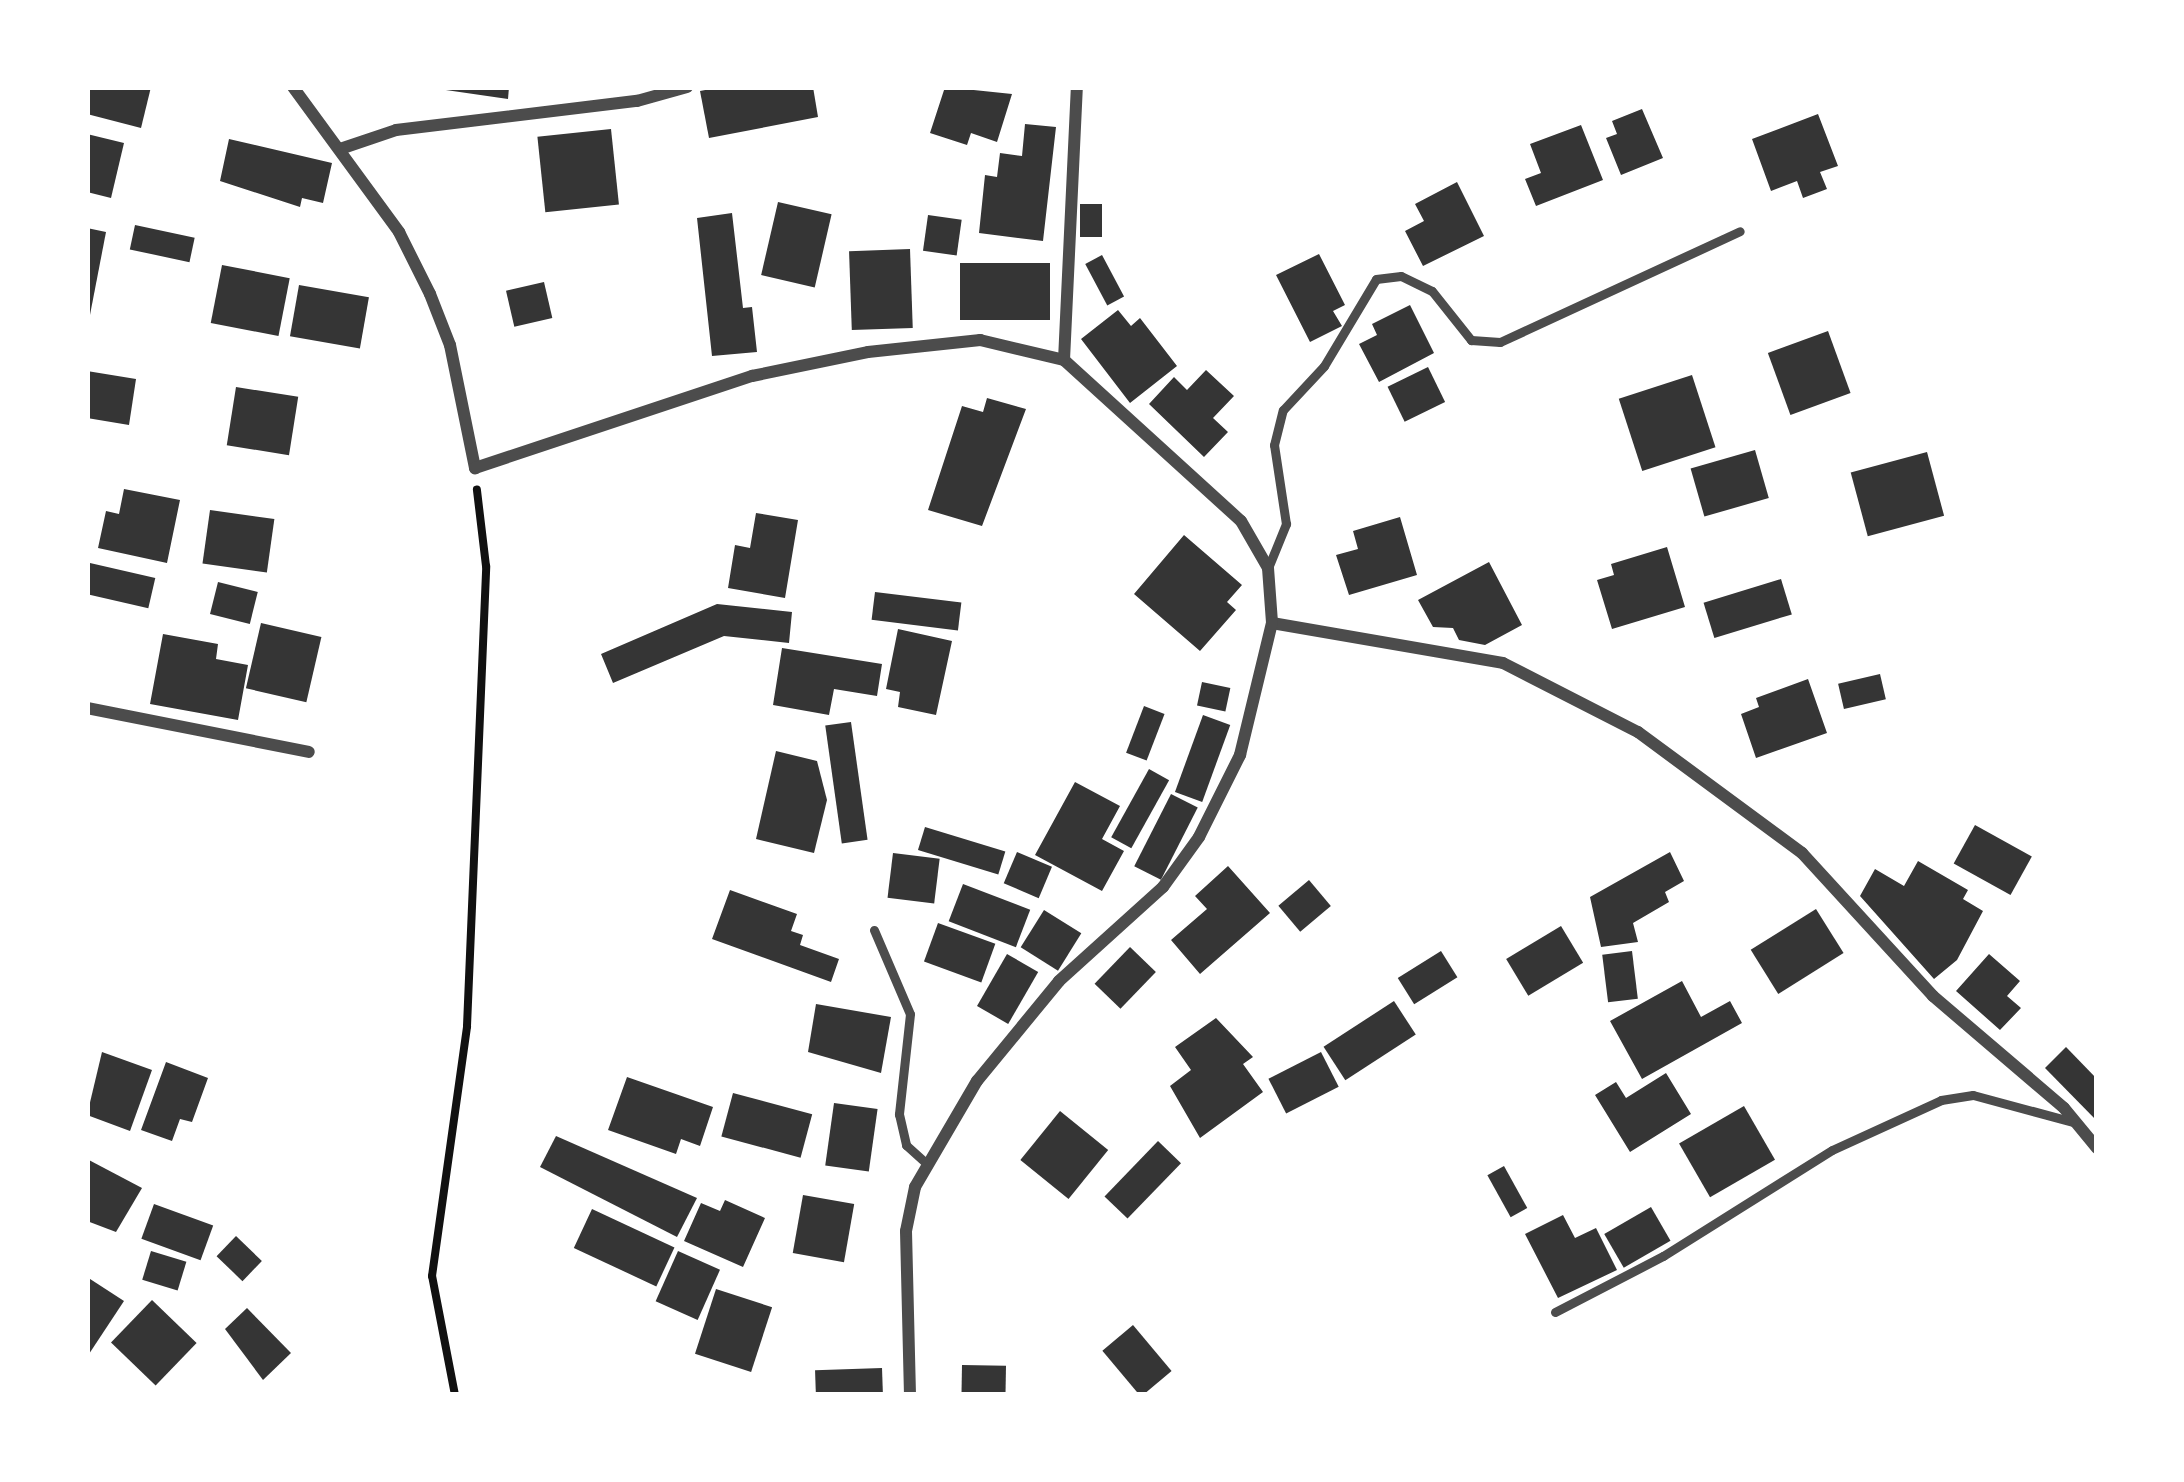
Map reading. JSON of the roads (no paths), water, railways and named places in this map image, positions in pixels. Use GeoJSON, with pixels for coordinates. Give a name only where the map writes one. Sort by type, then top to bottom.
{"type":"FeatureCollection","features":[{"type":"Feature","properties":{"kind":"street"},"geometry":{"type":"LineString","coordinates":[[293,87],[340,149],[430,294],[450,346],[475,468],[752,376],[868,352],[980,340],[1064,360],[1241,520],[1268,568],[1272,623],[1240,755],[1199,837],[1163,887],[1059,981],[977,1082],[927,1164],[906,1232],[910,1395]]}},
{"type":"Feature","properties":{"kind":"street"},"geometry":{"type":"LineString","coordinates":[[340,149],[436,123],[638,100],[687,87]]}},
{"type":"Feature","properties":{"kind":"street"},"geometry":{"type":"LineString","coordinates":[[1064,360],[1077,87]]}},
{"type":"Feature","properties":{"kind":"street"},"geometry":{"type":"LineString","coordinates":[[1272,623],[1503,663],[1638,732],[1802,853],[1933,996],[2077,1123],[2097,1148]]}},
{"type":"Feature","properties":{"kind":"street"},"geometry":{"type":"LineString","coordinates":[[87,708],[309,752]]}},
{"type":"Feature","properties":{"kind":"lane"},"geometry":{"type":"LineString","coordinates":[[1268,568],[1286,524],[1274,445],[1283,410],[1324,366],[1376,279],[1401,276],[1432,291],[1471,340],[1500,342],[1740,231]]}},
{"type":"Feature","properties":{"kind":"lane"},"geometry":{"type":"LineString","coordinates":[[874,930],[910,1014],[898,1114],[907,1144],[927,1164]]}},
{"type":"Feature","properties":{"kind":"lane"},"geometry":{"type":"LineString","coordinates":[[1555,1312],[1663,1256],[1832,1150],[1941,1100],[1973,1095],[2077,1123]]}}]}
